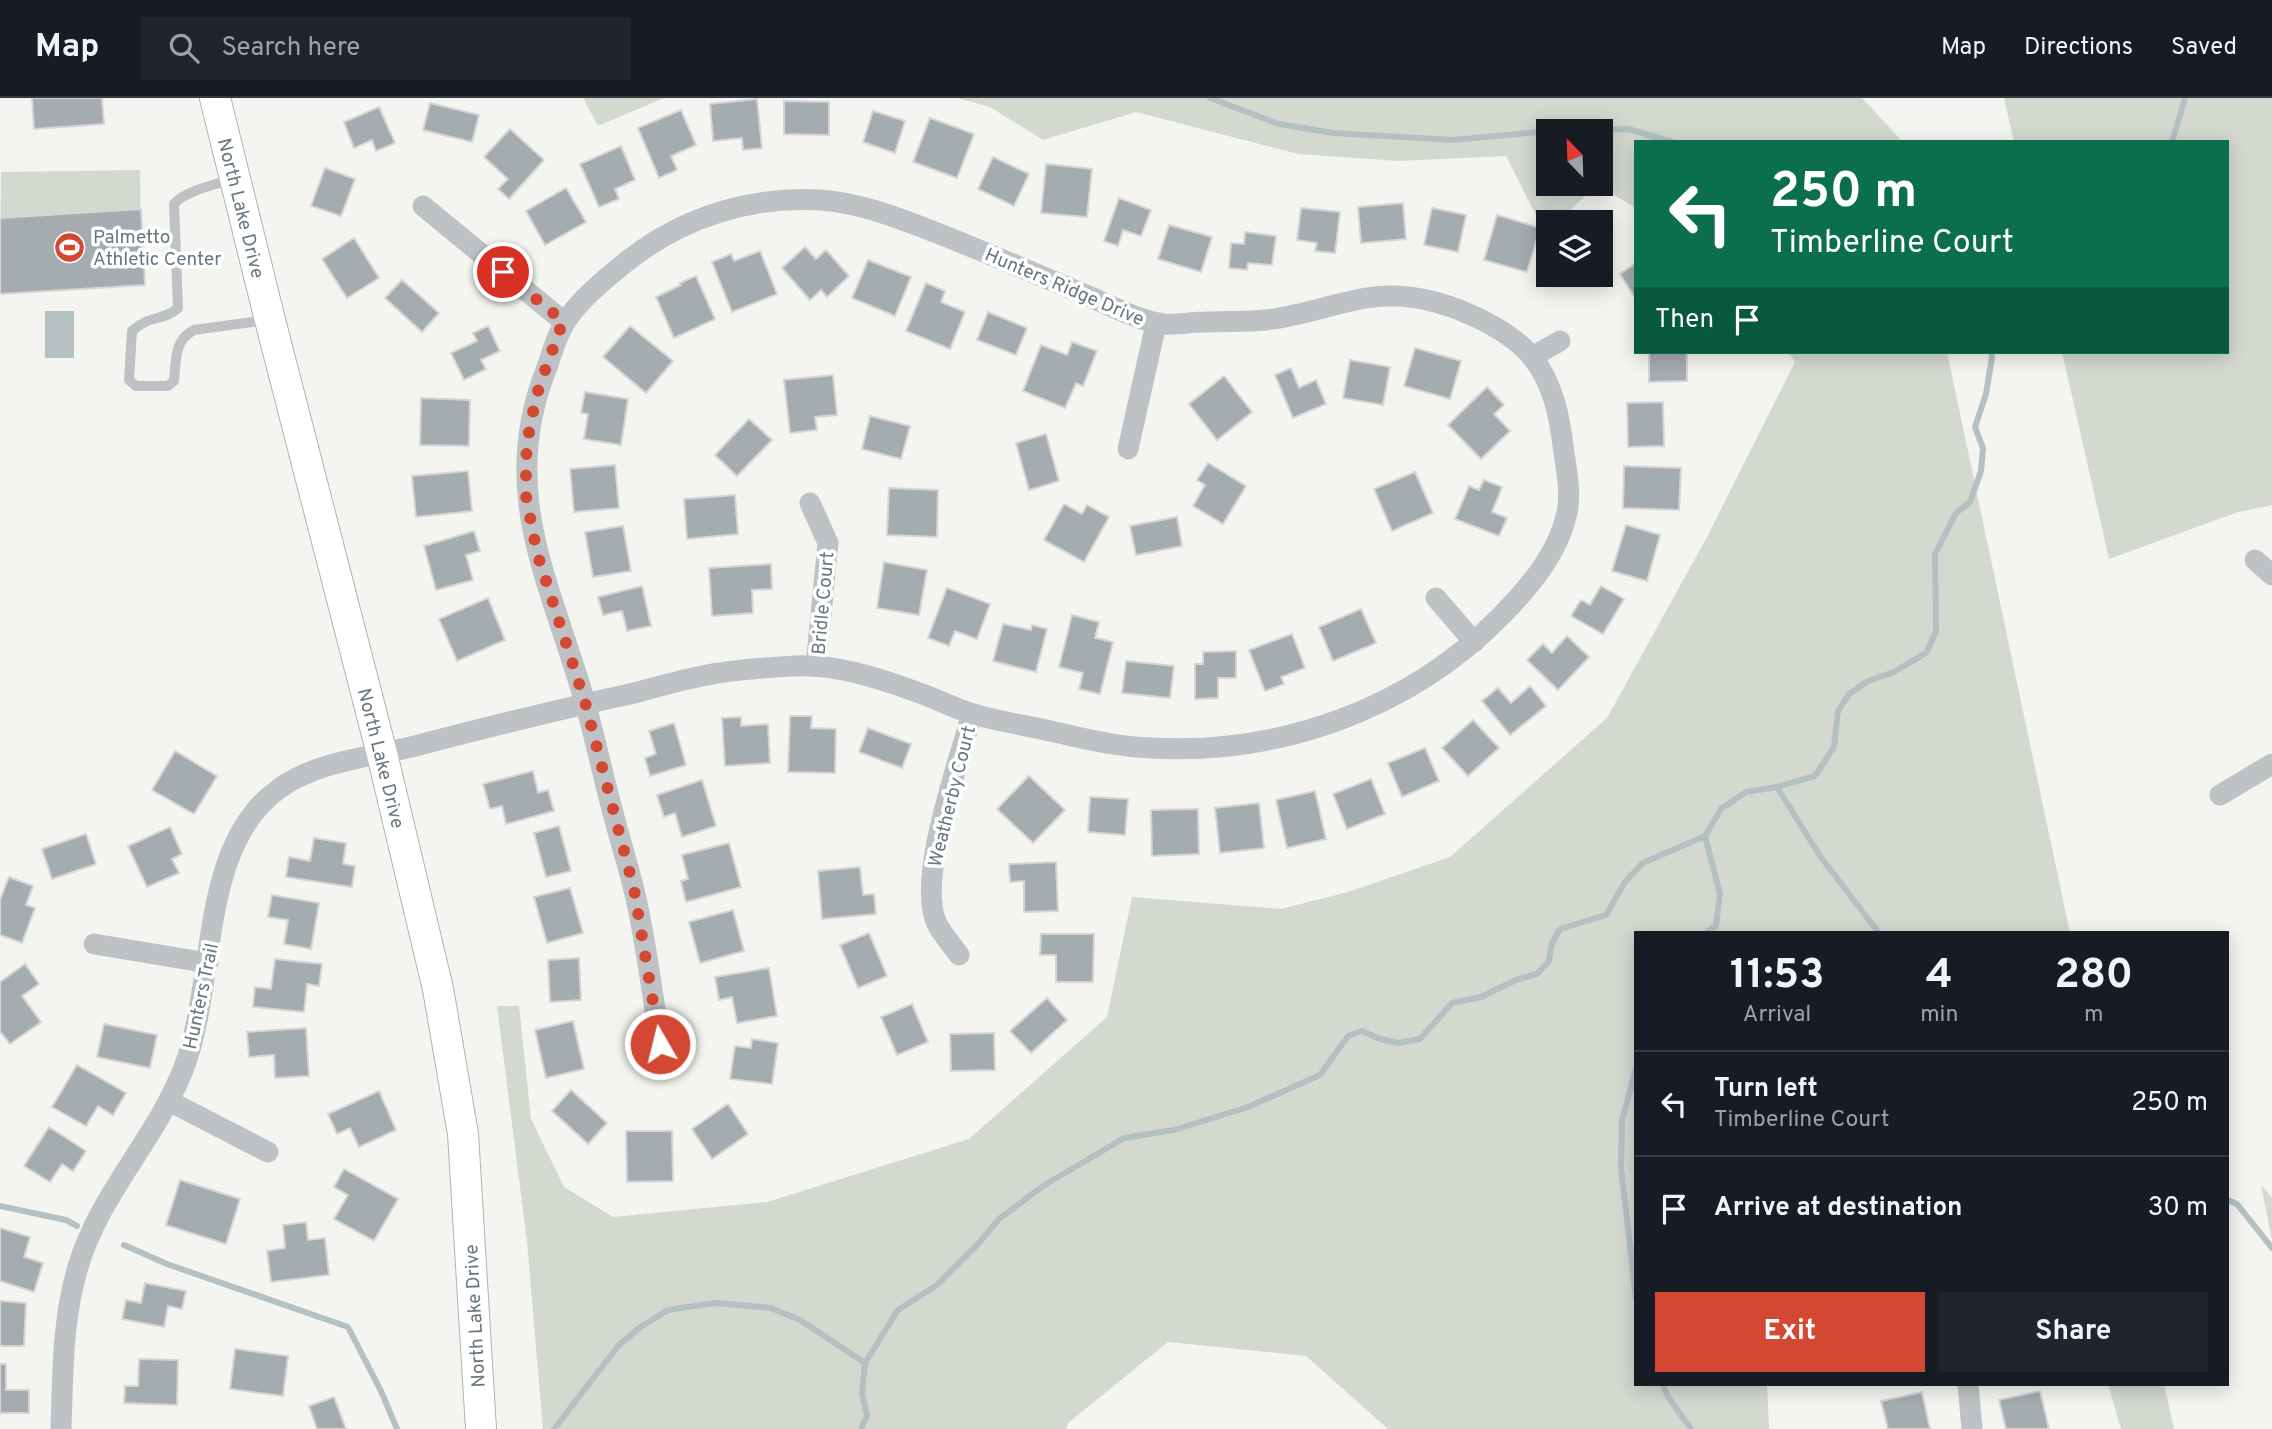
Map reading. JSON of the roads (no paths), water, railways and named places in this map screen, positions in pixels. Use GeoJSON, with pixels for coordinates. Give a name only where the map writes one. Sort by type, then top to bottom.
{"type":"FeatureCollection","features":[{"type":"Feature","properties":{"kind":"main road","name":"North Lake Drive"},"geometry":{"type":"LineString","coordinates":[[215,98],[382,754],[438,989],[463,1134],[481,1429]]}},
{"type":"Feature","properties":{"kind":"street","name":"Hunters Ridge Drive"},"geometry":{"type":"LineString","coordinates":[[382,754],[585,702],[704,675],[816,666],[866,676],[915,691],[972,714],[1117,745],[1203,749],[1248,744],[1305,732],[1368,710],[1401,693],[1452,660],[1525,592],[1543,567],[1560,534],[1570,502],[1554,396],[1532,357],[1507,334],[1480,319],[1451,306],[1396,295],[1366,298],[1306,313],[1261,320],[1156,324],[878,210],[841,202],[803,199],[746,205],[709,215],[673,230],[649,244],[618,268],[563,321],[539,387],[530,424],[526,458],[526,496],[537,553],[585,702],[634,889],[660,1044]]}},
{"type":"Feature","properties":{"kind":"street"},"geometry":{"type":"LineString","coordinates":[[423,206],[563,321]]}},
{"type":"Feature","properties":{"kind":"street"},"geometry":{"type":"LineString","coordinates":[[1128,449],[1156,324]]}},
{"type":"Feature","properties":{"kind":"street"},"geometry":{"type":"LineString","coordinates":[[1532,357],[1560,341]]}},
{"type":"Feature","properties":{"kind":"street","name":"Bridle Court"},"geometry":{"type":"LineString","coordinates":[[810,503],[828,543],[816,666]]}},
{"type":"Feature","properties":{"kind":"street"},"geometry":{"type":"LineString","coordinates":[[2255,560],[2272,575]]}},
{"type":"Feature","properties":{"kind":"street"},"geometry":{"type":"LineString","coordinates":[[1436,598],[1474,642]]}},
{"type":"Feature","properties":{"kind":"street","name":"Weatherby Court"},"geometry":{"type":"LineString","coordinates":[[960,955],[937,923],[930,879],[944,812],[972,714]]}},
{"type":"Feature","properties":{"kind":"street","name":"Hunters Trail"},"geometry":{"type":"LineString","coordinates":[[61,1429],[66,1321],[80,1258],[107,1200],[169,1101],[190,1050],[228,855],[246,821],[273,793],[289,781],[325,766],[382,754]]}},
{"type":"Feature","properties":{"kind":"street"},"geometry":{"type":"LineString","coordinates":[[2220,794],[2272,764]]}},
{"type":"Feature","properties":{"kind":"street"},"geometry":{"type":"LineString","coordinates":[[94,944],[208,963]]}},
{"type":"Feature","properties":{"kind":"street"},"geometry":{"type":"LineString","coordinates":[[169,1101],[268,1152]]}},
{"type":"Feature","properties":{"kind":"street"},"geometry":{"type":"LineString","coordinates":[[1968,1386],[1972,1429]]}},
{"type":"Feature","properties":{"kind":"lane"},"geometry":{"type":"LineString","coordinates":[[235,178],[189,193],[174,204],[178,309],[171,314],[141,322],[132,331],[129,380],[136,386],[168,386],[174,381],[177,354],[186,334],[194,330],[270,320]]}},
{"type":"Feature","properties":{"kind":"waterway"},"geometry":{"type":"LineString","coordinates":[[1210,98],[1279,124],[1333,133],[1453,140],[1536,132]]}},
{"type":"Feature","properties":{"kind":"waterway"},"geometry":{"type":"LineString","coordinates":[[2173,140],[2185,98]]}},
{"type":"Feature","properties":{"kind":"waterway"},"geometry":{"type":"LineString","coordinates":[[1614,129],[1628,129],[1665,140]]}},
{"type":"Feature","properties":{"kind":"waterway"},"geometry":{"type":"LineString","coordinates":[[861,1429],[867,1416],[862,1393],[865,1363],[898,1310],[937,1285],[999,1219],[1043,1186],[1124,1138],[1174,1130],[1248,1107],[1320,1075],[1348,1036],[1362,1031],[1398,1043],[1420,1039],[1452,1003],[1481,997],[1516,980],[1537,974],[1549,961],[1552,943],[1560,929],[1606,915],[1625,882],[1643,863],[1705,836],[1721,809],[1746,792],[1777,787],[1815,776],[1834,747],[1838,711],[1849,694],[1868,681],[1894,672],[1926,653],[1936,632],[1935,554],[1956,513],[1970,502],[1981,471],[1983,448],[1975,427],[1986,394],[1991,354]]}},
{"type":"Feature","properties":{"kind":"waterway"},"geometry":{"type":"LineString","coordinates":[[1777,787],[1820,856],[1877,931]]}},
{"type":"Feature","properties":{"kind":"waterway"},"geometry":{"type":"LineString","coordinates":[[1705,836],[1720,894],[1716,926],[1708,931]]}},
{"type":"Feature","properties":{"kind":"waterway"},"geometry":{"type":"LineString","coordinates":[[1634,1075],[1622,1120],[1621,1168],[1634,1281]]}},
{"type":"Feature","properties":{"kind":"waterway"},"geometry":{"type":"LineString","coordinates":[[2229,1200],[2237,1204],[2272,1248]]}},
{"type":"Feature","properties":{"kind":"waterway"},"geometry":{"type":"LineString","coordinates":[[0,1206],[66,1220],[77,1226]]}},
{"type":"Feature","properties":{"kind":"waterway"},"geometry":{"type":"LineString","coordinates":[[124,1245],[167,1264],[348,1327],[397,1429]]}},
{"type":"Feature","properties":{"kind":"waterway"},"geometry":{"type":"LineString","coordinates":[[554,1429],[618,1346],[639,1328],[668,1310],[715,1303],[771,1308],[800,1320],[865,1363]]}},
{"type":"Feature","properties":{"kind":"waterway"},"geometry":{"type":"LineString","coordinates":[[1664,1386],[1668,1397],[1691,1429]]}},
{"type":"Feature","properties":{"kind":"place","name":"Palmetto Athletic Center"},"geometry":{"type":"Point","coordinates":[70,247]}}]}
